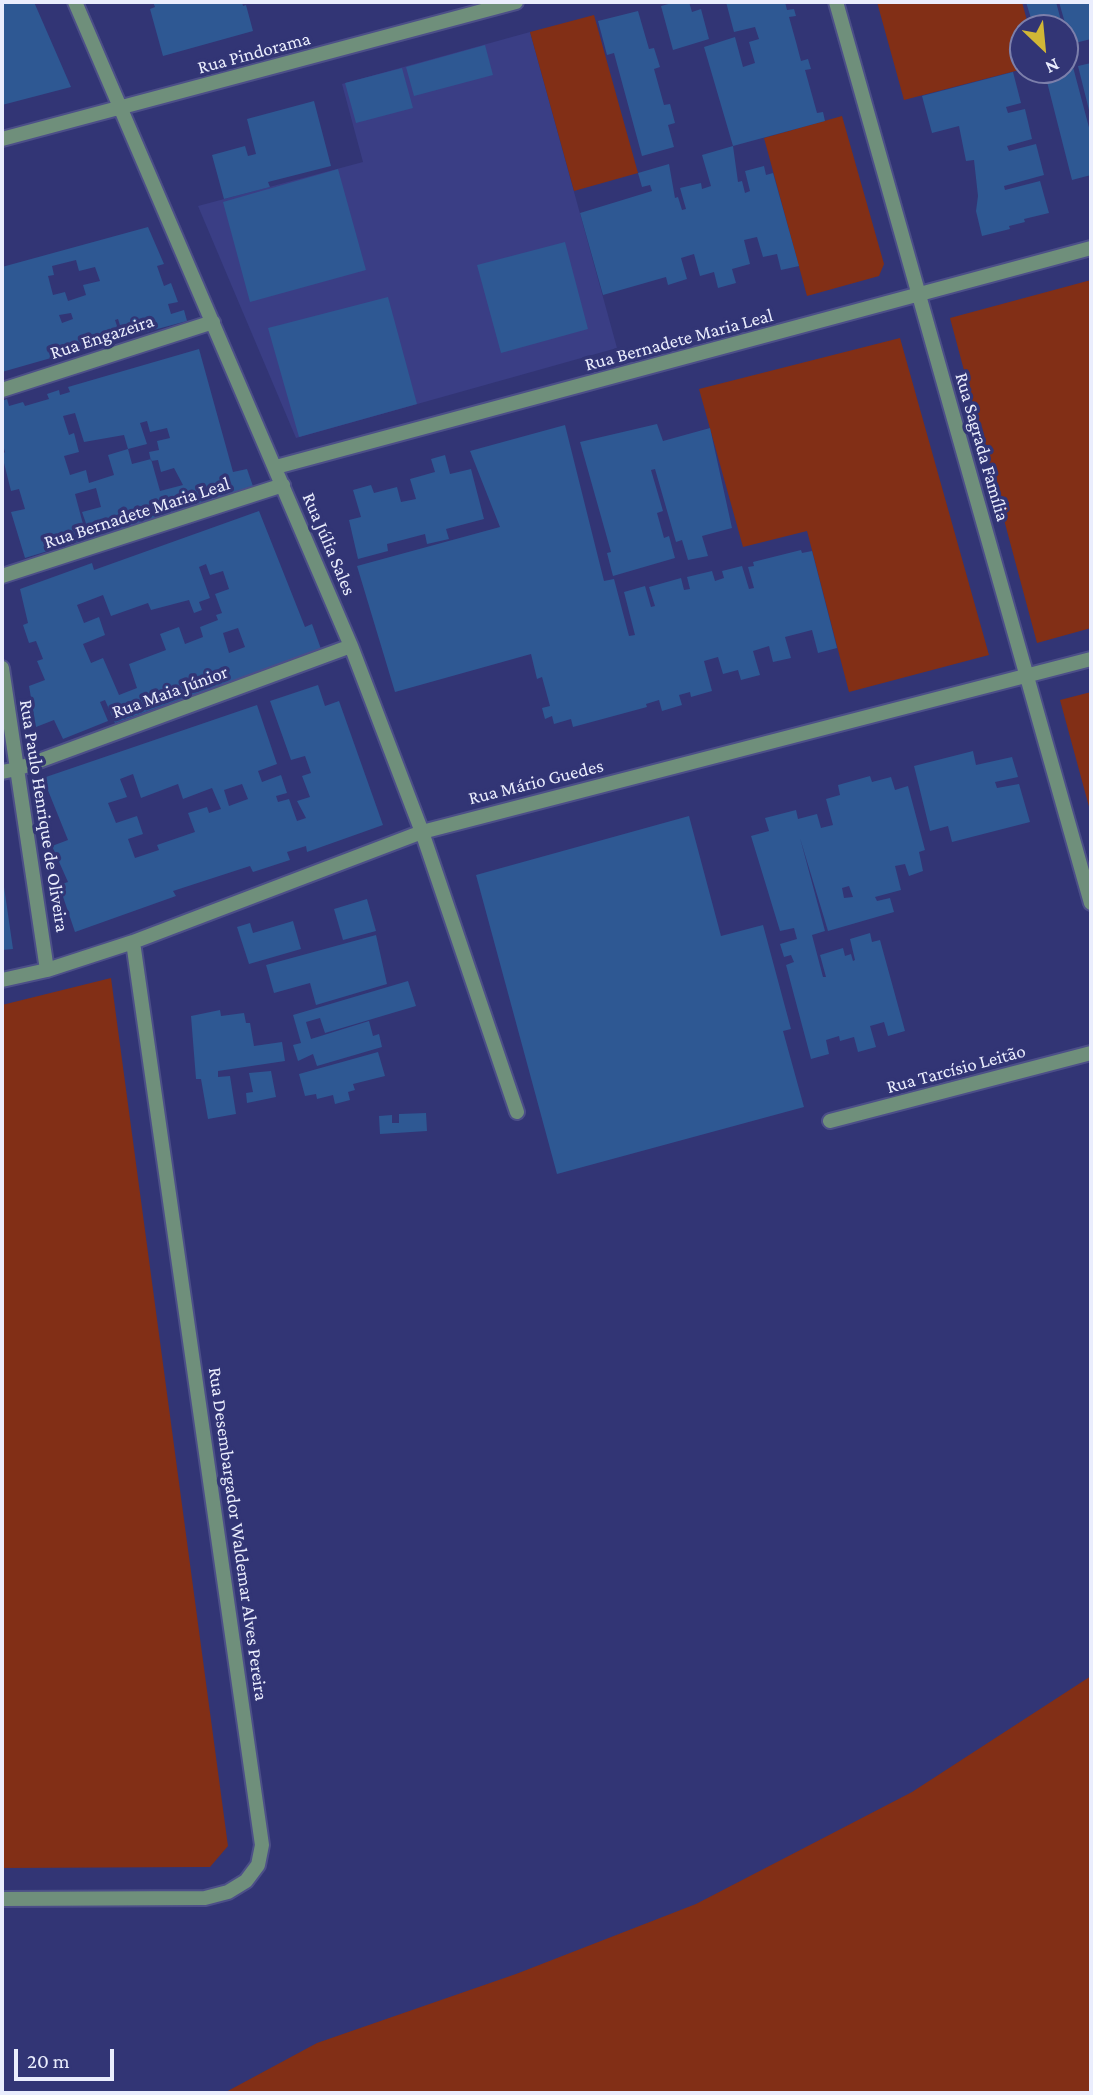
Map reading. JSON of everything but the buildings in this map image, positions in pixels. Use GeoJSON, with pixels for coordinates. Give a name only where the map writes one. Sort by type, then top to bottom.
{"type":"FeatureCollection","features":[{"type":"Feature","properties":{"kind":"street","name":"Rua Júlia Sales"},"geometry":{"type":"LineString","coordinates":[[75,2],[351,646],[422,832],[517,1112]]}},
{"type":"Feature","properties":{"kind":"street","name":"Rua Pindorama"},"geometry":{"type":"LineString","coordinates":[[2,139],[516,2]]}},
{"type":"Feature","properties":{"kind":"street","name":"Rua Sagrada Família"},"geometry":{"type":"LineString","coordinates":[[836,2],[1091,903]]}},
{"type":"Feature","properties":{"kind":"street","name":"Rua Bernadete Maria Leal"},"geometry":{"type":"LineString","coordinates":[[275,467],[1091,248]]}},
{"type":"Feature","properties":{"kind":"street","name":"Rua Engazeira"},"geometry":{"type":"LineString","coordinates":[[2,390],[213,321]]}},
{"type":"Feature","properties":{"kind":"street","name":"Rua Bernadete Maria Leal"},"geometry":{"type":"LineString","coordinates":[[2,576],[283,485]]}},
{"type":"Feature","properties":{"kind":"street","name":"Rua Maia Júnior"},"geometry":{"type":"LineString","coordinates":[[2,772],[18,769],[351,646]]}},
{"type":"Feature","properties":{"kind":"street","name":"Rua Mário Guedes"},"geometry":{"type":"LineString","coordinates":[[2,980],[47,970],[133,942],[422,832],[1091,659]]}},
{"type":"Feature","properties":{"kind":"street","name":"Rua Paulo Henrique de Oliveira"},"geometry":{"type":"LineString","coordinates":[[2,668],[47,970]]}},
{"type":"Feature","properties":{"kind":"street","name":"Rua Desembargador Waldemar Alves Pereira"},"geometry":{"type":"LineString","coordinates":[[2,1899],[205,1898],[228,1892],[246,1881],[258,1865],[262,1845],[133,942]]}},
{"type":"Feature","properties":{"kind":"street","name":"Rua Tarcísio Leitão"},"geometry":{"type":"LineString","coordinates":[[830,1121],[1091,1053]]}},
{"type":"Feature","properties":{"kind":"shaded area"},"geometry":{"type":"Polygon","coordinates":[[[877,2],[1022,2],[1025,14],[1009,14],[1009,73],[904,100],[877,2]]]}},
{"type":"Feature","properties":{"kind":"shaded area"},"geometry":{"type":"Polygon","coordinates":[[[594,15],[638,173],[574,191],[530,32],[594,15]]]}},
{"type":"Feature","properties":{"kind":"shaded area"},"geometry":{"type":"Polygon","coordinates":[[[530,32],[617,348],[296,438],[198,206],[363,162],[342,84],[530,32]]]}},
{"type":"Feature","properties":{"kind":"shaded area"},"geometry":{"type":"Polygon","coordinates":[[[842,116],[884,264],[879,276],[807,296],[764,138],[842,116]]]}},
{"type":"Feature","properties":{"kind":"shaded area"},"geometry":{"type":"Polygon","coordinates":[[[1091,280],[1091,628],[1037,643],[950,318],[1091,280]]]}},
{"type":"Feature","properties":{"kind":"shaded area"},"geometry":{"type":"Polygon","coordinates":[[[900,338],[989,655],[849,692],[807,531],[743,547],[699,389],[900,338]]]}},
{"type":"Feature","properties":{"kind":"shaded area"},"geometry":{"type":"Polygon","coordinates":[[[1091,692],[1091,814],[1060,700],[1091,692]]]}},
{"type":"Feature","properties":{"kind":"shaded area"},"geometry":{"type":"Polygon","coordinates":[[[111,978],[228,1846],[210,1867],[2,1868],[2,1005],[111,978]]]}},
{"type":"Feature","properties":{"kind":"shaded area"},"geometry":{"type":"Polygon","coordinates":[[[1091,1676],[1091,2093],[224,2093],[317,2043],[516,1974],[696,1904],[912,1792],[1091,1676]]]}}]}
